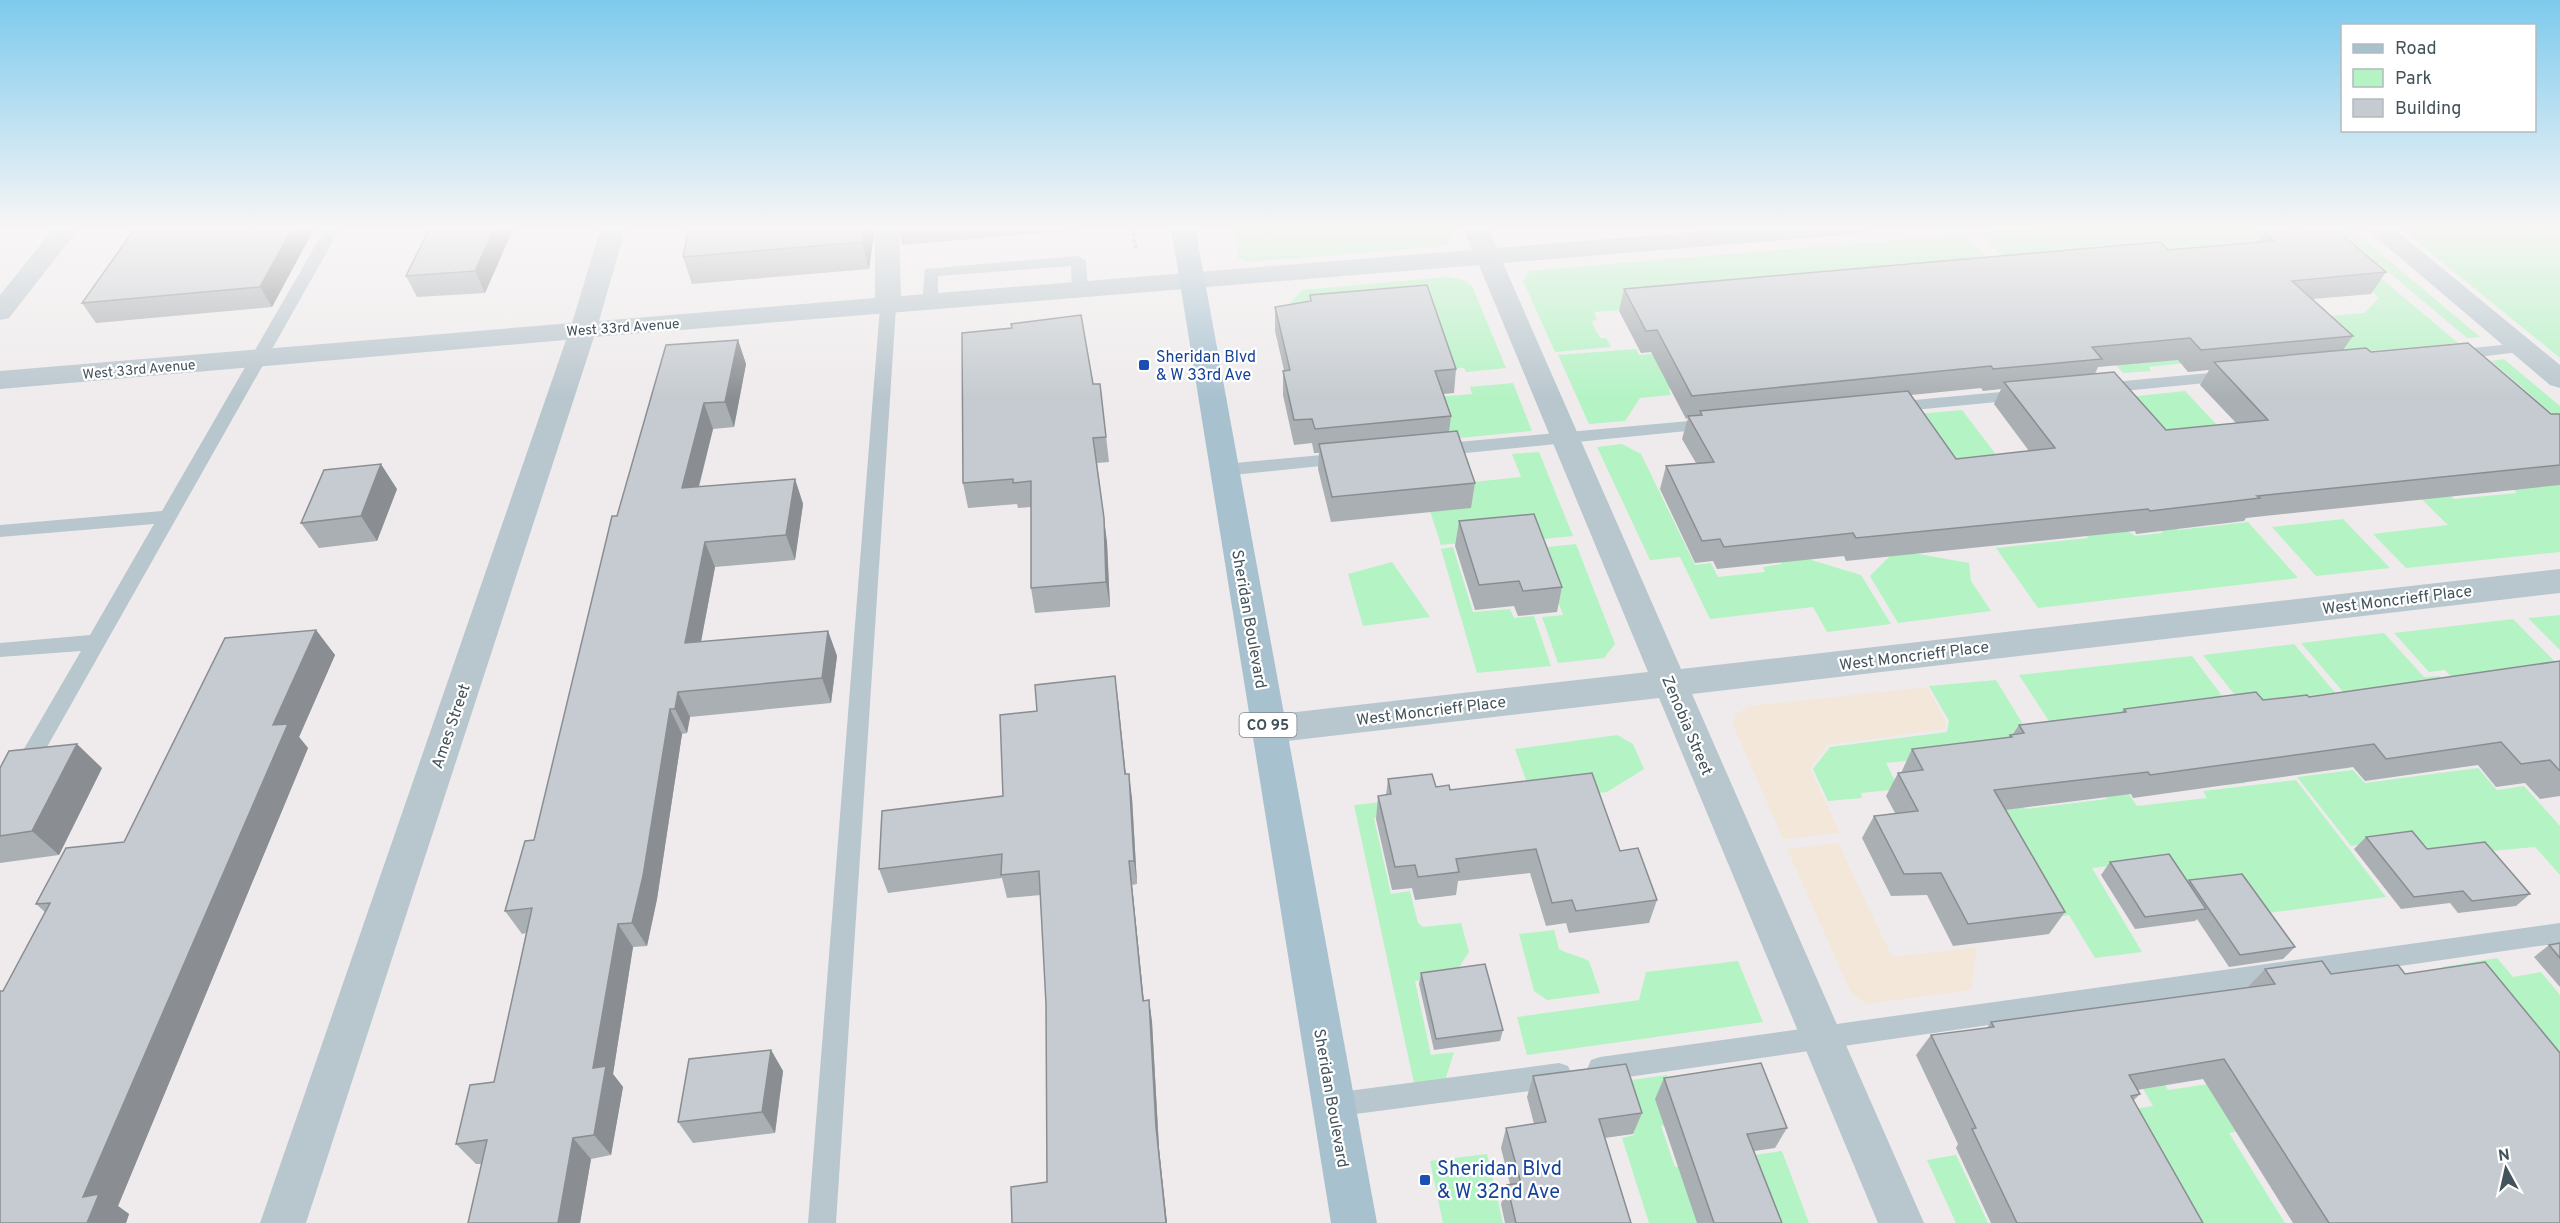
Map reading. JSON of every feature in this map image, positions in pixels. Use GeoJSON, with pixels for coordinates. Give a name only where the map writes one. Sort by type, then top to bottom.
{"type":"FeatureCollection","features":[{"type":"Feature","properties":{"kind":"main road","name":"Sheridan Boulevard"},"geometry":{"type":"LineString","coordinates":[[1192,284],[1354,1223]]}},
{"type":"Feature","properties":{"kind":"street"},"geometry":{"type":"LineString","coordinates":[[0,312],[23,284]]}},
{"type":"Feature","properties":{"kind":"street","name":"Ames Street"},"geometry":{"type":"LineString","coordinates":[[283,1223],[597,284]]}},
{"type":"Feature","properties":{"kind":"street"},"geometry":{"type":"LineString","coordinates":[[888,284],[888,307]]}},
{"type":"Feature","properties":{"kind":"street","name":"West 33rd Avenue"},"geometry":{"type":"LineString","coordinates":[[0,380],[583,330],[1169,284]]}},
{"type":"Feature","properties":{"kind":"street","name":"Zenobia Street"},"geometry":{"type":"LineString","coordinates":[[1499,284],[1901,1223]]}},
{"type":"Feature","properties":{"kind":"street"},"geometry":{"type":"LineString","coordinates":[[2444,284],[2560,379]]}},
{"type":"Feature","properties":{"kind":"street","name":"West Moncrieff Place"},"geometry":{"type":"LineString","coordinates":[[1269,729],[2560,580]]}},
{"type":"Feature","properties":{"kind":"lane"},"geometry":{"type":"LineString","coordinates":[[0,810],[301,284]]}},
{"type":"Feature","properties":{"kind":"lane"},"geometry":{"type":"LineString","coordinates":[[822,1223],[888,307]]}},
{"type":"Feature","properties":{"kind":"lane"},"geometry":{"type":"LineString","coordinates":[[2430,357],[2522,348]]}},
{"type":"Feature","properties":{"kind":"lane"},"geometry":{"type":"LineString","coordinates":[[2086,389],[2252,374]]}},
{"type":"Feature","properties":{"kind":"lane"},"geometry":{"type":"LineString","coordinates":[[1873,409],[2039,394]]}},
{"type":"Feature","properties":{"kind":"lane"},"geometry":{"type":"LineString","coordinates":[[1415,452],[1731,423]]}},
{"type":"Feature","properties":{"kind":"lane"},"geometry":{"type":"LineString","coordinates":[[1224,470],[1358,457]]}},
{"type":"Feature","properties":{"kind":"lane"},"geometry":{"type":"LineString","coordinates":[[0,531],[167,517]]}},
{"type":"Feature","properties":{"kind":"lane"},"geometry":{"type":"LineString","coordinates":[[0,650],[96,642]]}},
{"type":"Feature","properties":{"kind":"lane"},"geometry":{"type":"LineString","coordinates":[[1333,1105],[2560,933]]}},
{"type":"Feature","properties":{"kind":"green space"},"geometry":{"type":"Polygon","coordinates":[[[1369,284],[1469,284],[1472,286],[1506,368],[1466,372],[1464,368],[1443,369],[1276,319],[1302,290],[1369,284]]]}},
{"type":"Feature","properties":{"kind":"green space"},"geometry":{"type":"Polygon","coordinates":[[[1524,284],[2009,284],[2058,341],[1624,310],[1594,312],[1597,320],[1591,321],[1600,338],[1606,338],[1611,347],[1555,352],[1524,284]]]}},
{"type":"Feature","properties":{"kind":"green space"},"geometry":{"type":"Polygon","coordinates":[[[2363,284],[2388,284],[2458,343],[2336,354],[2318,317],[2364,313],[2379,298],[2363,284]]]}},
{"type":"Feature","properties":{"kind":"green space"},"geometry":{"type":"Polygon","coordinates":[[[2403,284],[2417,284],[2480,337],[2467,338],[2403,284]]]}},
{"type":"Feature","properties":{"kind":"green space"},"geometry":{"type":"Polygon","coordinates":[[[2469,284],[2560,284],[2560,358],[2469,284]]]}},
{"type":"Feature","properties":{"kind":"green space"},"geometry":{"type":"Polygon","coordinates":[[[2161,337],[2186,363],[2149,367],[2151,371],[2123,373],[2096,343],[2161,337]]]}},
{"type":"Feature","properties":{"kind":"green space"},"geometry":{"type":"Polygon","coordinates":[[[1636,349],[1639,355],[1690,351],[1714,384],[1669,389],[1671,395],[1640,398],[1625,421],[1589,424],[1558,355],[1636,349]]]}},
{"type":"Feature","properties":{"kind":"green space"},"geometry":{"type":"Polygon","coordinates":[[[2504,359],[2560,406],[2560,420],[2491,361],[2504,359]]]}},
{"type":"Feature","properties":{"kind":"green space"},"geometry":{"type":"Polygon","coordinates":[[[1513,383],[1532,431],[1440,440],[1426,398],[1472,394],[1470,387],[1513,383]]]}},
{"type":"Feature","properties":{"kind":"green space"},"geometry":{"type":"Polygon","coordinates":[[[2185,391],[2233,442],[2248,489],[2109,399],[2185,391]]]}},
{"type":"Feature","properties":{"kind":"green space"},"geometry":{"type":"Polygon","coordinates":[[[1962,410],[2010,473],[1992,502],[1905,415],[1962,410]]]}},
{"type":"Feature","properties":{"kind":"green space"},"geometry":{"type":"Polygon","coordinates":[[[2388,436],[2454,499],[2517,493],[2490,467],[2560,482],[2560,552],[2406,568],[2373,534],[2448,525],[2360,439],[2388,436]]]}},
{"type":"Feature","properties":{"kind":"green space"},"geometry":{"type":"Polygon","coordinates":[[[1622,444],[1641,454],[1695,565],[1711,563],[1718,577],[1765,572],[1763,567],[1782,564],[1777,554],[1788,553],[1861,575],[1891,624],[1827,632],[1813,607],[1710,619],[1680,557],[1650,560],[1597,447],[1622,444]]]}},
{"type":"Feature","properties":{"kind":"green space"},"geometry":{"type":"Polygon","coordinates":[[[1539,452],[1573,536],[1534,540],[1531,536],[1441,545],[1429,508],[1464,483],[1521,477],[1512,454],[1539,452]]]}},
{"type":"Feature","properties":{"kind":"green space"},"geometry":{"type":"Polygon","coordinates":[[[2118,457],[2178,530],[2248,522],[2298,578],[2038,608],[1996,548],[2088,538],[2037,471],[2135,536],[2163,533],[2104,459],[2118,457]]]}},
{"type":"Feature","properties":{"kind":"green space"},"geometry":{"type":"Polygon","coordinates":[[[2343,519],[2390,568],[2316,576],[2272,527],[2343,519]]]}},
{"type":"Feature","properties":{"kind":"green space"},"geometry":{"type":"Polygon","coordinates":[[[1576,544],[1615,644],[1604,658],[1558,663],[1542,617],[1563,615],[1538,548],[1576,544]]]}},
{"type":"Feature","properties":{"kind":"green space"},"geometry":{"type":"Polygon","coordinates":[[[1453,547],[1473,612],[1510,609],[1514,618],[1534,616],[1551,666],[1477,673],[1441,549],[1453,547]]]}},
{"type":"Feature","properties":{"kind":"green space"},"geometry":{"type":"Polygon","coordinates":[[[1896,550],[1969,563],[1971,581],[1991,611],[1898,623],[1870,576],[1896,550]]]}},
{"type":"Feature","properties":{"kind":"green space"},"geometry":{"type":"Polygon","coordinates":[[[1392,562],[1430,617],[1363,626],[1348,574],[1392,562]]]}},
{"type":"Feature","properties":{"kind":"green space"},"geometry":{"type":"Polygon","coordinates":[[[2560,615],[2560,650],[2528,618],[2560,615]]]}},
{"type":"Feature","properties":{"kind":"green space"},"geometry":{"type":"Polygon","coordinates":[[[2513,619],[2560,667],[2457,684],[2445,670],[2429,672],[2394,633],[2513,619]]]}},
{"type":"Feature","properties":{"kind":"green space"},"geometry":{"type":"Polygon","coordinates":[[[2384,633],[2424,677],[2439,676],[2449,686],[2345,694],[2301,643],[2384,633]]]}},
{"type":"Feature","properties":{"kind":"green space"},"geometry":{"type":"Polygon","coordinates":[[[2294,644],[2350,710],[2309,715],[2351,768],[2332,770],[2254,719],[2203,655],[2294,644]]]}},
{"type":"Feature","properties":{"kind":"green space"},"geometry":{"type":"Polygon","coordinates":[[[2192,656],[2232,709],[2196,714],[2246,783],[2228,785],[2180,720],[2061,740],[2019,675],[2192,656]]]}},
{"type":"Feature","properties":{"kind":"green space"},"geometry":{"type":"Polygon","coordinates":[[[1996,680],[2032,739],[2000,751],[1886,763],[1899,789],[1861,793],[1862,798],[1828,801],[1813,769],[1830,747],[1947,732],[1949,721],[1929,686],[1996,680]]]}},
{"type":"Feature","properties":{"kind":"green space"},"geometry":{"type":"Polygon","coordinates":[[[1617,735],[1633,744],[1644,769],[1607,792],[1582,795],[1527,783],[1515,749],[1617,735]]]}},
{"type":"Feature","properties":{"kind":"green space"},"geometry":{"type":"Polygon","coordinates":[[[2093,741],[2137,806],[2207,798],[2203,791],[2296,780],[2386,897],[2254,915],[2177,891],[2127,864],[2092,868],[2142,952],[2095,958],[2069,915],[2032,920],[1957,762],[1994,758],[2025,809],[2107,799],[2071,744],[2093,741]]]}},
{"type":"Feature","properties":{"kind":"green space"},"geometry":{"type":"Polygon","coordinates":[[[2478,768],[2497,790],[2524,786],[2560,826],[2560,875],[2535,847],[2415,858],[2399,839],[2351,846],[2297,777],[2353,770],[2365,783],[2478,768]]]}},
{"type":"Feature","properties":{"kind":"green space"},"geometry":{"type":"Polygon","coordinates":[[[1382,802],[1386,816],[1374,818],[1391,894],[1410,891],[1418,923],[1423,927],[1461,923],[1469,952],[1454,975],[1415,981],[1431,1055],[1454,1052],[1444,1084],[1415,1088],[1354,805],[1382,802]]]}},
{"type":"Feature","properties":{"kind":"green space"},"geometry":{"type":"Polygon","coordinates":[[[1554,930],[1559,949],[1589,961],[1600,993],[1547,1000],[1534,991],[1519,934],[1554,930]]]}},
{"type":"Feature","properties":{"kind":"green space"},"geometry":{"type":"Polygon","coordinates":[[[2497,958],[2513,977],[2541,972],[2560,995],[2560,1081],[2448,980],[2442,967],[2497,958]]]}},
{"type":"Feature","properties":{"kind":"green space"},"geometry":{"type":"Polygon","coordinates":[[[1738,961],[1763,1022],[1527,1055],[1517,1017],[1639,1000],[1646,972],[1738,961]]]}},
{"type":"Feature","properties":{"kind":"green space"},"geometry":{"type":"Polygon","coordinates":[[[2122,1015],[2168,1090],[2215,1083],[2328,1117],[2229,1133],[2285,1223],[2178,1223],[2128,1110],[2153,1106],[2102,1018],[2122,1015]]]}},
{"type":"Feature","properties":{"kind":"green space"},"geometry":{"type":"Polygon","coordinates":[[[1667,1075],[1673,1091],[1675,1124],[1661,1126],[1675,1167],[1782,1151],[1809,1223],[1649,1223],[1622,1138],[1634,1135],[1617,1082],[1667,1075]]]}},
{"type":"Feature","properties":{"kind":"green space"},"geometry":{"type":"Polygon","coordinates":[[[1487,1154],[1503,1223],[1443,1223],[1430,1161],[1487,1154]]]}},
{"type":"Feature","properties":{"kind":"green space"},"geometry":{"type":"Polygon","coordinates":[[[1956,1155],[1988,1223],[1956,1223],[1927,1160],[1956,1155]]]}},
{"type":"Feature","properties":{"kind":"sand"},"geometry":{"type":"Polygon","coordinates":[[[1927,687],[1946,721],[1945,729],[1827,745],[1810,769],[1840,833],[1783,839],[1733,725],[1735,715],[1749,706],[1927,687]]]}},
{"type":"Feature","properties":{"kind":"sand"},"geometry":{"type":"Polygon","coordinates":[[[1838,843],[1892,957],[1977,947],[1971,990],[1866,1004],[1851,993],[1787,849],[1838,843]]]}},
{"type":"Feature","properties":{"kind":"building"},"geometry":{"type":"Polygon","coordinates":[[[95,284],[262,284],[260,287],[82,303],[95,284]]]}},
{"type":"Feature","properties":{"kind":"building"},"geometry":{"type":"Polygon","coordinates":[[[1680,284],[2295,284],[2353,336],[2201,350],[2190,338],[2092,347],[2102,359],[1993,369],[1991,366],[1692,396],[1657,330],[1646,331],[1624,289],[1680,284]]]}},
{"type":"Feature","properties":{"kind":"building"},"geometry":{"type":"Polygon","coordinates":[[[1427,285],[1456,369],[1435,371],[1451,416],[1315,429],[1312,419],[1294,420],[1283,371],[1290,370],[1275,307],[1311,301],[1310,295],[1427,285]]]}},
{"type":"Feature","properties":{"kind":"building"},"geometry":{"type":"Polygon","coordinates":[[[1081,315],[1093,384],[1100,384],[1106,437],[1093,438],[1104,518],[1106,582],[1031,588],[1031,481],[1013,483],[1013,479],[963,483],[962,333],[1012,328],[1011,324],[1081,315]]]}},
{"type":"Feature","properties":{"kind":"building"},"geometry":{"type":"Polygon","coordinates":[[[738,340],[725,402],[704,403],[682,488],[795,479],[786,535],[705,542],[685,643],[828,631],[822,678],[678,692],[675,709],[670,709],[643,876],[632,923],[618,924],[593,1068],[606,1066],[594,1135],[573,1138],[558,1223],[468,1223],[487,1140],[456,1144],[470,1085],[494,1082],[532,908],[505,911],[525,841],[534,840],[612,516],[617,516],[666,345],[738,340]]]}},
{"type":"Feature","properties":{"kind":"building"},"geometry":{"type":"Polygon","coordinates":[[[2468,343],[2551,414],[2560,414],[2560,465],[2257,496],[2260,498],[2150,511],[2148,509],[1856,538],[1853,533],[1724,547],[1720,539],[1702,541],[1666,466],[1714,462],[1688,416],[1702,415],[1700,411],[1908,391],[1956,459],[2055,448],[2004,382],[2114,372],[2166,430],[2268,420],[2214,362],[2366,348],[2371,352],[2468,343]]]}},
{"type":"Feature","properties":{"kind":"building"},"geometry":{"type":"Polygon","coordinates":[[[1457,431],[1475,483],[1332,497],[1319,444],[1457,431]]]}},
{"type":"Feature","properties":{"kind":"building"},"geometry":{"type":"Polygon","coordinates":[[[381,464],[361,516],[301,523],[324,470],[381,464]]]}},
{"type":"Feature","properties":{"kind":"building"},"geometry":{"type":"Polygon","coordinates":[[[1534,514],[1562,587],[1523,591],[1519,581],[1479,585],[1459,521],[1534,514]]]}},
{"type":"Feature","properties":{"kind":"building"},"geometry":{"type":"Polygon","coordinates":[[[316,630],[273,725],[288,724],[83,1197],[99,1194],[87,1223],[0,1223],[0,991],[3,991],[50,903],[36,904],[66,848],[124,842],[225,638],[316,630]]]}},
{"type":"Feature","properties":{"kind":"building"},"geometry":{"type":"Polygon","coordinates":[[[2560,661],[2560,771],[2550,760],[2521,764],[2501,742],[2386,759],[2374,744],[2150,775],[2148,772],[1994,790],[2065,912],[1968,924],[1941,873],[1904,874],[1874,816],[1918,811],[1898,773],[1923,770],[1912,749],[2012,737],[2010,735],[2024,733],[2019,725],[2126,712],[2124,709],[2256,692],[2263,700],[2307,695],[2309,697],[2560,661]]]}},
{"type":"Feature","properties":{"kind":"building"},"geometry":{"type":"Polygon","coordinates":[[[1115,676],[1125,774],[1129,774],[1134,861],[1129,861],[1143,1001],[1149,1000],[1156,1127],[1166,1223],[1012,1223],[1011,1187],[1047,1182],[1046,1004],[1039,871],[1001,875],[1002,854],[879,869],[882,811],[1003,796],[1000,715],[1037,711],[1035,685],[1115,676]]]}},
{"type":"Feature","properties":{"kind":"building"},"geometry":{"type":"Polygon","coordinates":[[[77,744],[32,831],[0,836],[0,768],[9,751],[77,744]]]}},
{"type":"Feature","properties":{"kind":"building"},"geometry":{"type":"Polygon","coordinates":[[[1592,773],[1620,851],[1638,848],[1657,900],[1576,911],[1572,900],[1552,903],[1536,849],[1456,859],[1459,872],[1418,877],[1415,865],[1395,867],[1378,796],[1391,794],[1388,779],[1432,774],[1436,787],[1449,785],[1450,790],[1592,773]]]}},
{"type":"Feature","properties":{"kind":"building"},"geometry":{"type":"Polygon","coordinates":[[[2412,831],[2427,849],[2485,842],[2530,894],[2472,901],[2463,891],[2414,897],[2366,837],[2412,831]]]}},
{"type":"Feature","properties":{"kind":"building"},"geometry":{"type":"Polygon","coordinates":[[[2169,854],[2206,909],[2145,917],[2110,862],[2169,854]]]}},
{"type":"Feature","properties":{"kind":"building"},"geometry":{"type":"Polygon","coordinates":[[[2242,874],[2295,947],[2240,955],[2189,880],[2242,874]]]}},
{"type":"Feature","properties":{"kind":"building"},"geometry":{"type":"Polygon","coordinates":[[[2560,943],[2560,958],[2549,945],[2560,943]]]}},
{"type":"Feature","properties":{"kind":"building"},"geometry":{"type":"Polygon","coordinates":[[[2322,961],[2331,974],[2398,965],[2405,974],[2485,962],[2560,1053],[2560,1223],[2329,1223],[2224,1059],[2129,1075],[2140,1094],[2131,1096],[2203,1223],[2017,1223],[1972,1129],[1976,1128],[1931,1035],[1994,1027],[1991,1022],[2275,984],[2265,969],[2322,961]]]}},
{"type":"Feature","properties":{"kind":"building"},"geometry":{"type":"Polygon","coordinates":[[[1485,964],[1503,1030],[1436,1039],[1421,973],[1485,964]]]}},
{"type":"Feature","properties":{"kind":"building"},"geometry":{"type":"Polygon","coordinates":[[[771,1050],[762,1112],[678,1122],[689,1059],[771,1050]]]}},
{"type":"Feature","properties":{"kind":"building"},"geometry":{"type":"Polygon","coordinates":[[[1761,1063],[1787,1128],[1747,1134],[1782,1223],[1714,1223],[1664,1078],[1761,1063]]]}},
{"type":"Feature","properties":{"kind":"building"},"geometry":{"type":"Polygon","coordinates":[[[1626,1064],[1642,1113],[1599,1119],[1631,1223],[1516,1223],[1507,1185],[1521,1183],[1506,1128],[1546,1122],[1533,1076],[1626,1064]]]}},
{"type":"Feature","properties":{"kind":"place","name":"Sheridan Blvd & W 33rd Ave"},"geometry":{"type":"Point","coordinates":[1144,365]}},
{"type":"Feature","properties":{"kind":"place","name":"Sheridan Blvd & W 32nd Ave"},"geometry":{"type":"Point","coordinates":[1425,1180]}}]}
